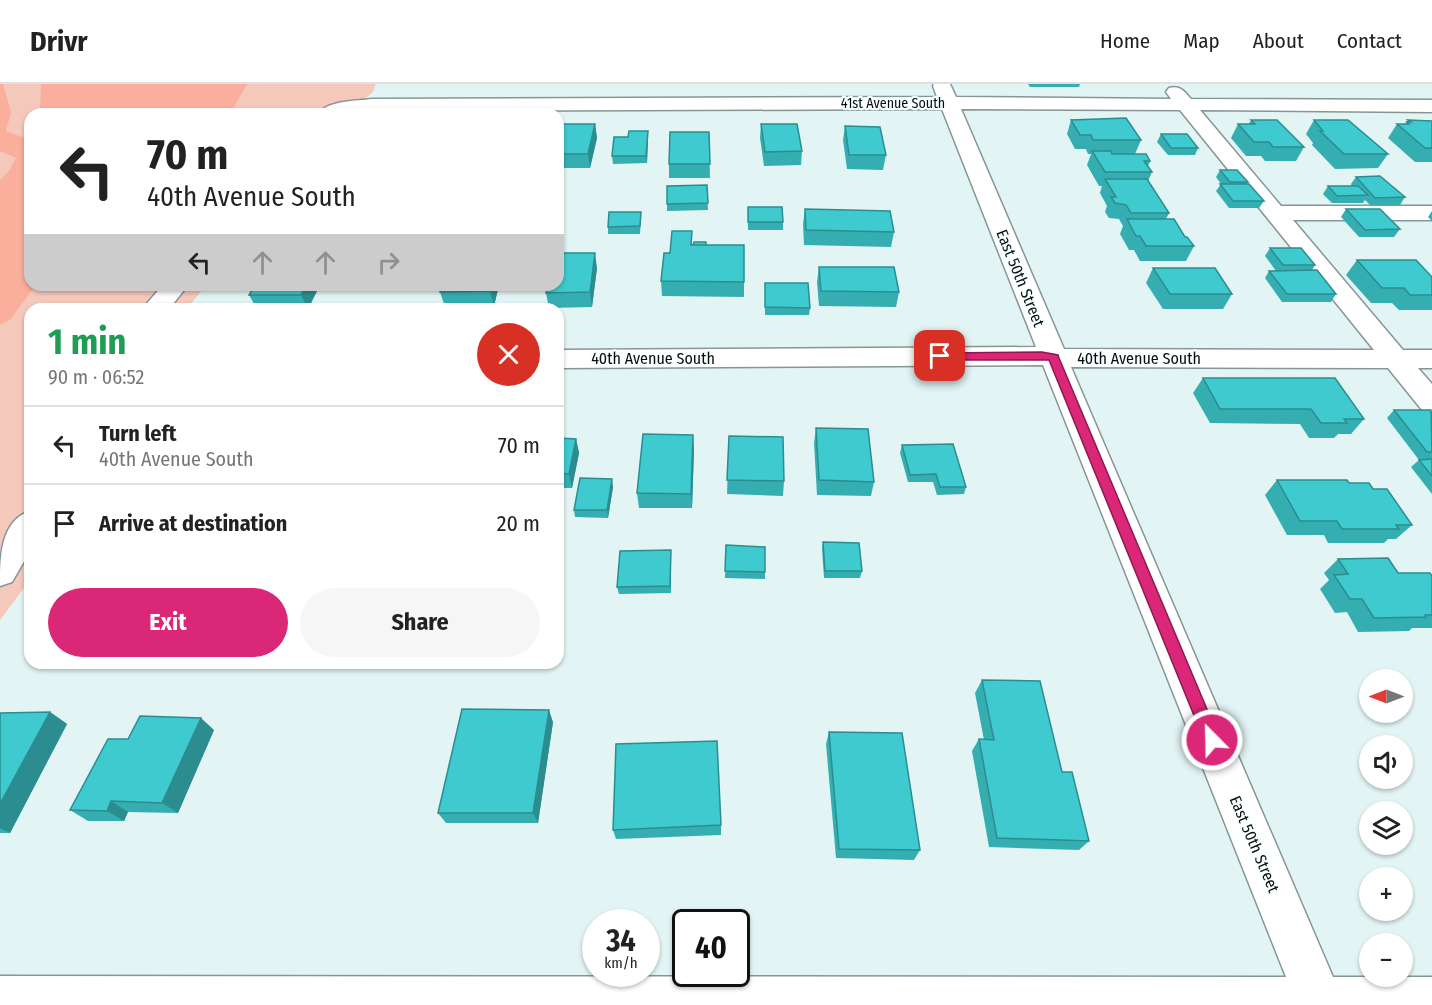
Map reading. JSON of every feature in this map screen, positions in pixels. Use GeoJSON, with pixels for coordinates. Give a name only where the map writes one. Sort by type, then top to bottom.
{"type":"FeatureCollection","features":[{"type":"Feature","properties":{"kind":"street"},"geometry":{"type":"LineString","coordinates":[[1168,84],[1432,402]]}},
{"type":"Feature","properties":{"kind":"street","name":"41st Avenue South"},"geometry":{"type":"LineString","coordinates":[[347,108],[353,106],[945,94],[1185,104],[1432,106]]}},
{"type":"Feature","properties":{"kind":"street","name":"East 50th Street"},"geometry":{"type":"LineString","coordinates":[[945,94],[1320,1003]]}},
{"type":"Feature","properties":{"kind":"street"},"geometry":{"type":"LineString","coordinates":[[1275,213],[1432,213]]}},
{"type":"Feature","properties":{"kind":"street"},"geometry":{"type":"LineString","coordinates":[[160,303],[171,291]]}},
{"type":"Feature","properties":{"kind":"street","name":"40th Avenue South"},"geometry":{"type":"LineString","coordinates":[[564,359],[1042,356],[1054,358],[1432,359]]}},
{"type":"Feature","properties":{"kind":"street"},"geometry":{"type":"LineString","coordinates":[[0,572],[24,533]]}},
{"type":"Feature","properties":{"kind":"street"},"geometry":{"type":"LineString","coordinates":[[0,1000],[1320,1003],[1432,1001]]}},
{"type":"Feature","properties":{"kind":"shaded area"},"geometry":{"type":"Polygon","coordinates":[[[0,84],[376,84],[373,92],[354,108],[24,108],[24,291],[201,291],[192,303],[24,303],[24,588],[0,620],[0,84]]]}},
{"type":"Feature","properties":{"kind":"shaded area"},"geometry":{"type":"Polygon","coordinates":[[[0,84],[3,84],[11,112],[6,131],[24,138],[24,291],[32,291],[10,320],[0,325],[0,180],[9,171],[16,158],[0,151],[0,84]]]}},
{"type":"Feature","properties":{"kind":"shaded area"},"geometry":{"type":"Polygon","coordinates":[[[41,84],[247,84],[233,108],[40,108],[41,84]]]}},
{"type":"Feature","properties":{"kind":"building"},"geometry":{"type":"Polygon","coordinates":[[[1126,118],[1141,140],[1093,140],[1091,135],[1080,135],[1071,120],[1126,118]]]}},
{"type":"Feature","properties":{"kind":"building"},"geometry":{"type":"Polygon","coordinates":[[[1251,120],[1277,120],[1304,147],[1273,147],[1269,142],[1254,142],[1238,124],[1255,124],[1251,120]]]}},
{"type":"Feature","properties":{"kind":"building"},"geometry":{"type":"Polygon","coordinates":[[[1314,120],[1348,120],[1388,154],[1344,154],[1320,131],[1323,131],[1314,120]]]}},
{"type":"Feature","properties":{"kind":"building"},"geometry":{"type":"Polygon","coordinates":[[[1408,120],[1432,121],[1432,148],[1425,148],[1397,124],[1409,124],[1407,122],[1411,122],[1408,120]]]}},
{"type":"Feature","properties":{"kind":"building"},"geometry":{"type":"Polygon","coordinates":[[[564,124],[595,124],[588,154],[564,154],[564,124]]]}},
{"type":"Feature","properties":{"kind":"building"},"geometry":{"type":"Polygon","coordinates":[[[761,124],[797,124],[802,151],[765,152],[761,124]]]}},
{"type":"Feature","properties":{"kind":"building"},"geometry":{"type":"Polygon","coordinates":[[[845,126],[880,127],[886,155],[849,155],[845,126]]]}},
{"type":"Feature","properties":{"kind":"building"},"geometry":{"type":"Polygon","coordinates":[[[629,131],[648,131],[646,156],[612,156],[614,137],[628,137],[629,131]]]}},
{"type":"Feature","properties":{"kind":"building"},"geometry":{"type":"Polygon","coordinates":[[[670,132],[709,132],[710,164],[669,164],[670,132]]]}},
{"type":"Feature","properties":{"kind":"building"},"geometry":{"type":"Polygon","coordinates":[[[1161,134],[1187,134],[1198,148],[1171,148],[1161,134]]]}},
{"type":"Feature","properties":{"kind":"building"},"geometry":{"type":"Polygon","coordinates":[[[1092,151],[1111,151],[1112,154],[1146,154],[1150,161],[1144,161],[1152,172],[1105,172],[1092,151]]]}},
{"type":"Feature","properties":{"kind":"building"},"geometry":{"type":"Polygon","coordinates":[[[1220,170],[1237,170],[1248,182],[1230,182],[1220,170]]]}},
{"type":"Feature","properties":{"kind":"building"},"geometry":{"type":"Polygon","coordinates":[[[1380,176],[1405,197],[1375,198],[1356,177],[1380,176]]]}},
{"type":"Feature","properties":{"kind":"building"},"geometry":{"type":"Polygon","coordinates":[[[1105,179],[1147,179],[1169,213],[1131,213],[1126,205],[1115,203],[1111,197],[1116,197],[1105,179]]]}},
{"type":"Feature","properties":{"kind":"building"},"geometry":{"type":"Polygon","coordinates":[[[1220,184],[1249,184],[1264,201],[1233,201],[1220,184]]]}},
{"type":"Feature","properties":{"kind":"building"},"geometry":{"type":"Polygon","coordinates":[[[707,185],[708,203],[667,204],[667,186],[707,185]]]}},
{"type":"Feature","properties":{"kind":"building"},"geometry":{"type":"Polygon","coordinates":[[[1328,186],[1358,186],[1368,195],[1337,196],[1328,186]]]}},
{"type":"Feature","properties":{"kind":"building"},"geometry":{"type":"Polygon","coordinates":[[[748,207],[782,207],[783,222],[748,222],[748,207]]]}},
{"type":"Feature","properties":{"kind":"building"},"geometry":{"type":"Polygon","coordinates":[[[805,209],[890,211],[894,232],[806,230],[805,209]]]}},
{"type":"Feature","properties":{"kind":"building"},"geometry":{"type":"Polygon","coordinates":[[[1346,209],[1380,209],[1400,229],[1365,230],[1346,209]]]}},
{"type":"Feature","properties":{"kind":"building"},"geometry":{"type":"Polygon","coordinates":[[[609,212],[641,212],[640,226],[608,227],[609,212]]]}},
{"type":"Feature","properties":{"kind":"building"},"geometry":{"type":"Polygon","coordinates":[[[1127,219],[1174,219],[1185,237],[1194,246],[1146,246],[1140,236],[1136,236],[1127,219]]]}},
{"type":"Feature","properties":{"kind":"building"},"geometry":{"type":"Polygon","coordinates":[[[672,231],[692,231],[691,245],[744,245],[744,282],[661,281],[664,253],[670,253],[672,231]]]}},
{"type":"Feature","properties":{"kind":"building"},"geometry":{"type":"Polygon","coordinates":[[[694,242],[706,242],[706,245],[693,245],[694,242]]]}},
{"type":"Feature","properties":{"kind":"building"},"geometry":{"type":"Polygon","coordinates":[[[1270,248],[1301,248],[1315,265],[1283,265],[1270,248]]]}},
{"type":"Feature","properties":{"kind":"building"},"geometry":{"type":"Polygon","coordinates":[[[564,253],[595,253],[590,292],[546,293],[546,291],[564,291],[564,253]]]}},
{"type":"Feature","properties":{"kind":"building"},"geometry":{"type":"Polygon","coordinates":[[[1357,260],[1416,260],[1432,277],[1432,295],[1410,295],[1404,288],[1382,288],[1357,260]]]}},
{"type":"Feature","properties":{"kind":"building"},"geometry":{"type":"Polygon","coordinates":[[[819,267],[894,267],[899,292],[821,291],[819,267]]]}},
{"type":"Feature","properties":{"kind":"building"},"geometry":{"type":"Polygon","coordinates":[[[1153,268],[1215,268],[1232,294],[1170,294],[1153,268]]]}},
{"type":"Feature","properties":{"kind":"building"},"geometry":{"type":"Polygon","coordinates":[[[1317,270],[1336,294],[1287,294],[1269,271],[1317,270]]]}},
{"type":"Feature","properties":{"kind":"building"},"geometry":{"type":"Polygon","coordinates":[[[765,283],[808,283],[810,308],[765,307],[765,283]]]}},
{"type":"Feature","properties":{"kind":"building"},"geometry":{"type":"Polygon","coordinates":[[[251,291],[303,291],[301,295],[249,295],[251,291]]]}},
{"type":"Feature","properties":{"kind":"building"},"geometry":{"type":"Polygon","coordinates":[[[440,291],[490,291],[440,292],[440,291]]]}},
{"type":"Feature","properties":{"kind":"building"},"geometry":{"type":"Polygon","coordinates":[[[1203,378],[1335,378],[1364,419],[1344,419],[1347,423],[1321,423],[1311,409],[1220,409],[1203,378]]]}},
{"type":"Feature","properties":{"kind":"building"},"geometry":{"type":"Polygon","coordinates":[[[1394,410],[1431,410],[1432,452],[1427,452],[1394,410]]]}},
{"type":"Feature","properties":{"kind":"building"},"geometry":{"type":"Polygon","coordinates":[[[816,428],[868,429],[874,482],[819,480],[816,428]]]}},
{"type":"Feature","properties":{"kind":"building"},"geometry":{"type":"Polygon","coordinates":[[[643,434],[693,435],[691,494],[637,493],[643,434]]]}},
{"type":"Feature","properties":{"kind":"building"},"geometry":{"type":"Polygon","coordinates":[[[729,436],[783,437],[784,481],[727,480],[729,436]]]}},
{"type":"Feature","properties":{"kind":"building"},"geometry":{"type":"Polygon","coordinates":[[[564,438],[576,439],[569,474],[564,474],[564,438]]]}},
{"type":"Feature","properties":{"kind":"building"},"geometry":{"type":"Polygon","coordinates":[[[953,444],[966,487],[940,487],[936,474],[910,475],[902,445],[953,444]]]}},
{"type":"Feature","properties":{"kind":"building"},"geometry":{"type":"Polygon","coordinates":[[[1432,459],[1432,476],[1419,460],[1432,459]]]}},
{"type":"Feature","properties":{"kind":"building"},"geometry":{"type":"Polygon","coordinates":[[[580,478],[612,479],[607,510],[574,510],[580,478]]]}},
{"type":"Feature","properties":{"kind":"building"},"geometry":{"type":"Polygon","coordinates":[[[1277,480],[1347,480],[1349,483],[1369,483],[1373,489],[1387,489],[1412,525],[1396,525],[1399,529],[1342,529],[1337,521],[1300,521],[1277,480]]]}},
{"type":"Feature","properties":{"kind":"building"},"geometry":{"type":"Polygon","coordinates":[[[823,542],[859,543],[862,571],[825,571],[823,542]]]}},
{"type":"Feature","properties":{"kind":"building"},"geometry":{"type":"Polygon","coordinates":[[[726,545],[765,547],[765,572],[725,571],[726,545]]]}},
{"type":"Feature","properties":{"kind":"building"},"geometry":{"type":"Polygon","coordinates":[[[671,550],[670,586],[617,587],[620,551],[671,550]]]}},
{"type":"Feature","properties":{"kind":"building"},"geometry":{"type":"Polygon","coordinates":[[[1388,558],[1398,573],[1430,573],[1432,576],[1432,615],[1374,618],[1362,599],[1350,599],[1334,575],[1348,574],[1338,559],[1388,558]]]}},
{"type":"Feature","properties":{"kind":"building"},"geometry":{"type":"Polygon","coordinates":[[[982,680],[1040,681],[1062,772],[1072,772],[1089,841],[997,838],[979,739],[994,740],[982,680]]]}},
{"type":"Feature","properties":{"kind":"building"},"geometry":{"type":"Polygon","coordinates":[[[462,709],[549,710],[533,813],[438,813],[462,709]]]}},
{"type":"Feature","properties":{"kind":"building"},"geometry":{"type":"Polygon","coordinates":[[[50,712],[0,804],[0,713],[50,712]]]}},
{"type":"Feature","properties":{"kind":"building"},"geometry":{"type":"Polygon","coordinates":[[[140,716],[201,718],[162,803],[111,801],[107,811],[70,810],[108,739],[128,739],[140,716]]]}},
{"type":"Feature","properties":{"kind":"building"},"geometry":{"type":"Polygon","coordinates":[[[829,732],[902,733],[920,850],[839,849],[829,732]]]}},
{"type":"Feature","properties":{"kind":"building"},"geometry":{"type":"Polygon","coordinates":[[[717,741],[721,825],[613,830],[616,744],[717,741]]]}},
{"type":"Feature","properties":{"kind":"route"},"geometry":{"type":"LineString","coordinates":[[940,356],[1054,358],[1212,740]]}}]}
